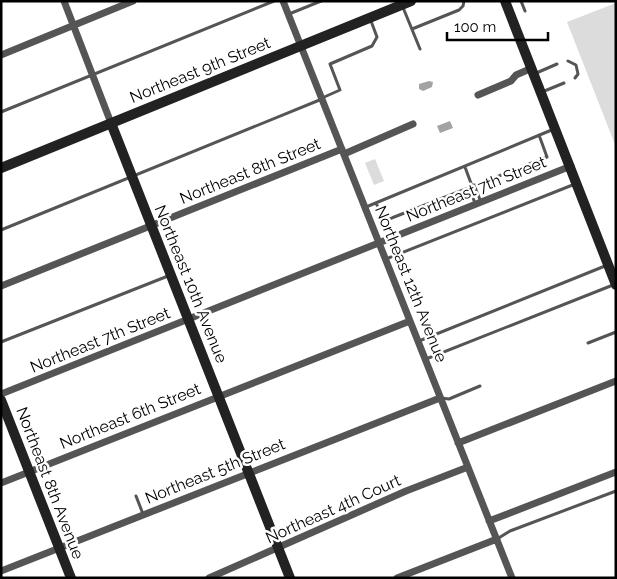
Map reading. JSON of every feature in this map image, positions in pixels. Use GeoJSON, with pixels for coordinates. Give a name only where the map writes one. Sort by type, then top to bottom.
{"type":"FeatureCollection","features":[{"type":"Feature","properties":{"kind":"street","name":"Northeast 10th Avenue"},"geometry":{"type":"LineString","coordinates":[[64,1],[290,578]]}},
{"type":"Feature","properties":{"kind":"street"},"geometry":{"type":"LineString","coordinates":[[1,55],[133,1]]}},
{"type":"Feature","properties":{"kind":"street","name":"Northeast 12th Avenue"},"geometry":{"type":"LineString","coordinates":[[283,1],[512,578]]}},
{"type":"Feature","properties":{"kind":"street"},"geometry":{"type":"LineString","coordinates":[[505,1],[578,183],[616,285]]}},
{"type":"Feature","properties":{"kind":"street","name":"Northeast 9th Street"},"geometry":{"type":"LineString","coordinates":[[1,168],[407,3]]}},
{"type":"Feature","properties":{"kind":"street"},"geometry":{"type":"LineString","coordinates":[[478,95],[512,81],[516,75],[533,71]]}},
{"type":"Feature","properties":{"kind":"street","name":"Northeast 8th Street"},"geometry":{"type":"LineString","coordinates":[[1,286],[151,225],[413,124]]}},
{"type":"Feature","properties":{"kind":"street","name":"Northeast 7th Street"},"geometry":{"type":"LineString","coordinates":[[1,394],[571,166]]}},
{"type":"Feature","properties":{"kind":"street","name":"Northeast 6th Street"},"geometry":{"type":"LineString","coordinates":[[1,483],[410,321]]}},
{"type":"Feature","properties":{"kind":"street"},"geometry":{"type":"LineString","coordinates":[[458,444],[616,381]]}},
{"type":"Feature","properties":{"kind":"street","name":"Northeast 5th Street"},"geometry":{"type":"LineString","coordinates":[[1,571],[440,398]]}},
{"type":"Feature","properties":{"kind":"street","name":"Northeast 8th Avenue"},"geometry":{"type":"LineString","coordinates":[[1,400],[71,578]]}},
{"type":"Feature","properties":{"kind":"street","name":"Northeast 4th Court"},"geometry":{"type":"LineString","coordinates":[[209,578],[279,549],[406,491],[468,467]]}},
{"type":"Feature","properties":{"kind":"street"},"geometry":{"type":"LineString","coordinates":[[489,521],[616,472]]}},
{"type":"Feature","properties":{"kind":"street"},"geometry":{"type":"LineString","coordinates":[[397,578],[497,539]]}},
{"type":"Feature","properties":{"kind":"lane"},"geometry":{"type":"LineString","coordinates":[[1,112],[274,1]]}},
{"type":"Feature","properties":{"kind":"lane"},"geometry":{"type":"LineString","coordinates":[[288,15],[321,1]]}},
{"type":"Feature","properties":{"kind":"lane"},"geometry":{"type":"LineString","coordinates":[[412,29],[459,10],[463,6],[464,1]]}},
{"type":"Feature","properties":{"kind":"lane"},"geometry":{"type":"LineString","coordinates":[[521,1],[525,11]]}},
{"type":"Feature","properties":{"kind":"lane"},"geometry":{"type":"LineString","coordinates":[[407,3],[412,29],[420,49]]}},
{"type":"Feature","properties":{"kind":"lane"},"geometry":{"type":"LineString","coordinates":[[1,230],[340,90],[330,64],[372,46],[377,37],[370,18]]}},
{"type":"Feature","properties":{"kind":"lane"},"geometry":{"type":"LineString","coordinates":[[568,60],[576,65],[578,74],[575,78]]}},
{"type":"Feature","properties":{"kind":"lane"},"geometry":{"type":"LineString","coordinates":[[533,71],[557,64]]}},
{"type":"Feature","properties":{"kind":"lane"},"geometry":{"type":"LineString","coordinates":[[542,92],[564,83]]}},
{"type":"Feature","properties":{"kind":"lane"},"geometry":{"type":"LineString","coordinates":[[366,207],[556,129]]}},
{"type":"Feature","properties":{"kind":"lane"},"geometry":{"type":"LineString","coordinates":[[376,203],[384,221],[547,157],[539,136]]}},
{"type":"Feature","properties":{"kind":"lane"},"geometry":{"type":"LineString","coordinates":[[465,166],[478,203]]}},
{"type":"Feature","properties":{"kind":"lane"},"geometry":{"type":"LineString","coordinates":[[386,259],[578,183]]}},
{"type":"Feature","properties":{"kind":"lane"},"geometry":{"type":"LineString","coordinates":[[418,342],[608,264]]}},
{"type":"Feature","properties":{"kind":"lane"},"geometry":{"type":"LineString","coordinates":[[1,342],[171,275]]}},
{"type":"Feature","properties":{"kind":"lane"},"geometry":{"type":"LineString","coordinates":[[426,359],[616,285]]}},
{"type":"Feature","properties":{"kind":"lane"},"geometry":{"type":"LineString","coordinates":[[588,343],[616,332]]}},
{"type":"Feature","properties":{"kind":"lane"},"geometry":{"type":"LineString","coordinates":[[440,398],[449,399],[480,386]]}},
{"type":"Feature","properties":{"kind":"lane"},"geometry":{"type":"LineString","coordinates":[[497,539],[510,531],[616,491]]}},
{"type":"Feature","properties":{"kind":"lane"},"geometry":{"type":"LineString","coordinates":[[136,496],[143,514]]}},
{"type":"Feature","properties":{"kind":"shaded area"},"geometry":{"type":"Polygon","coordinates":[[[616,3],[616,147],[567,22],[616,3]]]}},
{"type":"Feature","properties":{"kind":"shaded area"},"geometry":{"type":"Polygon","coordinates":[[[429,81],[433,82],[432,87],[423,91],[419,89],[419,84],[429,81]]]}},
{"type":"Feature","properties":{"kind":"shaded area"},"geometry":{"type":"Polygon","coordinates":[[[450,121],[453,128],[440,133],[437,126],[450,121]]]}},
{"type":"Feature","properties":{"kind":"shaded area"},"geometry":{"type":"Polygon","coordinates":[[[375,159],[384,181],[374,185],[365,163],[375,159]]]}}]}
